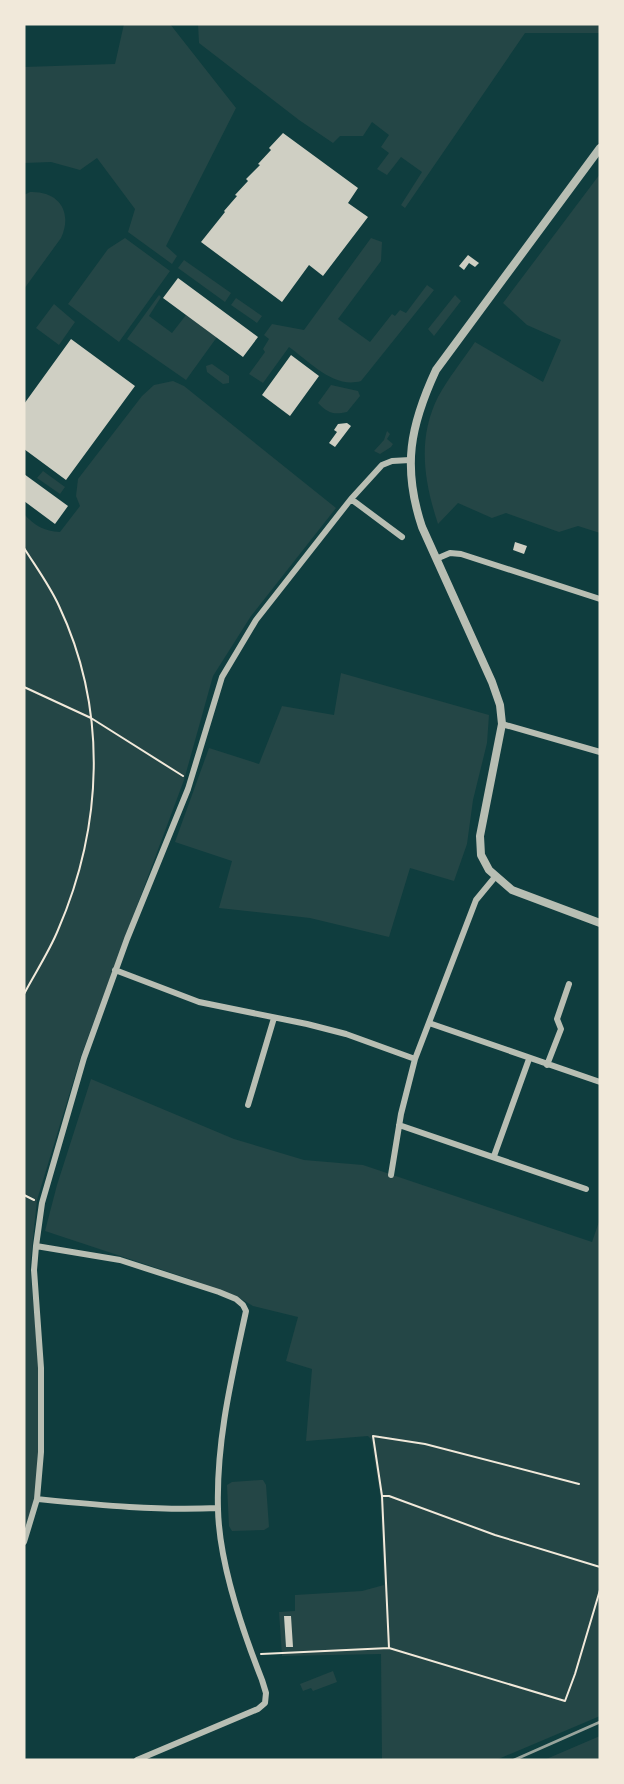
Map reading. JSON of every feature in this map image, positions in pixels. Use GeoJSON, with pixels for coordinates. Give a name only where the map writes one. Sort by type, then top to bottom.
{"type":"FeatureCollection","features":[{"type":"Feature","properties":{"kind":"street"},"geometry":{"type":"LineString","coordinates":[[600,147],[436,370],[421,402],[413,433],[410,460],[415,506],[500,705],[502,724],[480,836],[481,855],[495,877],[512,890],[600,924]]}},
{"type":"Feature","properties":{"kind":"street"},"geometry":{"type":"LineString","coordinates":[[24,1542],[37,1499],[42,1409],[34,1270],[36,1246],[42,1203],[84,1058],[191,780],[222,677],[256,620],[351,499],[382,465],[392,461],[410,460]]}},
{"type":"Feature","properties":{"kind":"street"},"geometry":{"type":"LineString","coordinates":[[351,499],[402,537]]}},
{"type":"Feature","properties":{"kind":"street"},"geometry":{"type":"LineString","coordinates":[[436,559],[450,553],[461,554],[600,599]]}},
{"type":"Feature","properties":{"kind":"street"},"geometry":{"type":"LineString","coordinates":[[502,724],[600,752]]}},
{"type":"Feature","properties":{"kind":"street"},"geometry":{"type":"LineString","coordinates":[[391,1175],[399,1125],[415,1059],[476,900],[495,877]]}},
{"type":"Feature","properties":{"kind":"street"},"geometry":{"type":"LineString","coordinates":[[116,970],[199,1002],[346,1034],[415,1059]]}},
{"type":"Feature","properties":{"kind":"street"},"geometry":{"type":"LineString","coordinates":[[547,1065],[561,1029],[557,1019],[569,984]]}},
{"type":"Feature","properties":{"kind":"street"},"geometry":{"type":"LineString","coordinates":[[248,1105],[274,1018]]}},
{"type":"Feature","properties":{"kind":"street"},"geometry":{"type":"LineString","coordinates":[[429,1023],[600,1082]]}},
{"type":"Feature","properties":{"kind":"street"},"geometry":{"type":"LineString","coordinates":[[494,1156],[529,1059]]}},
{"type":"Feature","properties":{"kind":"street"},"geometry":{"type":"LineString","coordinates":[[399,1125],[586,1189]]}},
{"type":"Feature","properties":{"kind":"street"},"geometry":{"type":"LineString","coordinates":[[36,1246],[120,1260],[219,1292],[236,1299],[246,1311],[221,1439],[218,1508],[219,1527],[234,1597],[266,1693],[265,1702],[258,1709],[137,1760]]}},
{"type":"Feature","properties":{"kind":"street"},"geometry":{"type":"LineString","coordinates":[[37,1499],[117,1507],[218,1508]]}},
{"type":"Feature","properties":{"kind":"path"},"geometry":{"type":"LineString","coordinates":[[24,548],[59,606],[83,669],[91,718],[95,777],[89,832],[69,902],[57,932],[24,994]]}},
{"type":"Feature","properties":{"kind":"path"},"geometry":{"type":"LineString","coordinates":[[24,687],[91,718],[191,780]]}},
{"type":"Feature","properties":{"kind":"path"},"geometry":{"type":"LineString","coordinates":[[24,1195],[42,1203]]}},
{"type":"Feature","properties":{"kind":"path"},"geometry":{"type":"LineString","coordinates":[[389,1648],[382,1496],[373,1436],[425,1444],[579,1484]]}},
{"type":"Feature","properties":{"kind":"path"},"geometry":{"type":"LineString","coordinates":[[382,1496],[389,1496],[495,1535],[600,1567]]}},
{"type":"Feature","properties":{"kind":"path"},"geometry":{"type":"LineString","coordinates":[[252,1654],[389,1648],[565,1701],[600,1590]]}},
{"type":"Feature","properties":{"kind":"shaded area"},"geometry":{"type":"Polygon","coordinates":[[[124,24],[170,24],[236,108],[166,246],[177,256],[172,264],[128,232],[135,209],[97,158],[80,170],[51,162],[24,163],[24,67],[115,64],[124,24]]]}},
{"type":"Feature","properties":{"kind":"shaded area"},"geometry":{"type":"Polygon","coordinates":[[[198,24],[600,24],[600,33],[525,33],[405,208],[401,205],[422,172],[401,157],[387,175],[377,169],[389,153],[381,147],[389,135],[372,122],[363,136],[340,136],[333,143],[299,120],[199,43],[198,24]]]}},
{"type":"Feature","properties":{"kind":"shaded area"},"geometry":{"type":"Polygon","coordinates":[[[600,174],[600,533],[578,526],[559,532],[506,513],[492,518],[458,503],[438,524],[426,476],[425,444],[431,413],[438,397],[475,342],[543,382],[561,340],[527,325],[503,303],[600,174]]]}},
{"type":"Feature","properties":{"kind":"shaded area"},"geometry":{"type":"Polygon","coordinates":[[[30,192],[49,195],[56,199],[64,212],[65,220],[61,238],[24,289],[24,195],[30,192]]]}},
{"type":"Feature","properties":{"kind":"shaded area"},"geometry":{"type":"Polygon","coordinates":[[[125,238],[170,271],[119,342],[68,304],[108,249],[125,238]]]}},
{"type":"Feature","properties":{"kind":"shaded area"},"geometry":{"type":"Polygon","coordinates":[[[371,238],[382,242],[381,261],[338,319],[370,342],[392,314],[395,316],[400,310],[406,313],[427,285],[434,290],[361,381],[341,381],[332,378],[289,347],[263,383],[249,374],[265,352],[263,349],[269,339],[264,335],[272,324],[304,330],[371,238]]]}},
{"type":"Feature","properties":{"kind":"shaded area"},"geometry":{"type":"Polygon","coordinates":[[[184,260],[231,293],[225,302],[178,268],[184,260]]]}},
{"type":"Feature","properties":{"kind":"shaded area"},"geometry":{"type":"Polygon","coordinates":[[[159,295],[161,297],[149,316],[172,333],[186,315],[217,337],[186,380],[127,339],[159,295]]]}},
{"type":"Feature","properties":{"kind":"shaded area"},"geometry":{"type":"Polygon","coordinates":[[[455,295],[461,301],[434,336],[428,329],[455,295]]]}},
{"type":"Feature","properties":{"kind":"shaded area"},"geometry":{"type":"Polygon","coordinates":[[[236,298],[262,316],[257,323],[231,305],[236,298]]]}},
{"type":"Feature","properties":{"kind":"shaded area"},"geometry":{"type":"Polygon","coordinates":[[[54,304],[75,322],[59,345],[36,328],[54,304]]]}},
{"type":"Feature","properties":{"kind":"shaded area"},"geometry":{"type":"Polygon","coordinates":[[[212,364],[229,376],[229,383],[223,384],[207,372],[206,366],[212,364]]]}},
{"type":"Feature","properties":{"kind":"shaded area"},"geometry":{"type":"Polygon","coordinates":[[[173,381],[184,386],[336,508],[251,616],[213,676],[184,780],[81,1056],[37,1200],[30,1267],[39,1367],[39,1431],[36,1496],[24,1531],[24,514],[40,527],[60,532],[80,506],[76,496],[78,479],[142,396],[154,385],[173,381]]]}},
{"type":"Feature","properties":{"kind":"shaded area"},"geometry":{"type":"Polygon","coordinates":[[[331,385],[358,391],[360,396],[347,412],[331,412],[318,403],[331,385]]]}},
{"type":"Feature","properties":{"kind":"shaded area"},"geometry":{"type":"Polygon","coordinates":[[[387,431],[390,434],[387,439],[393,444],[380,454],[374,451],[384,440],[387,431]]]}},
{"type":"Feature","properties":{"kind":"shaded area"},"geometry":{"type":"Polygon","coordinates":[[[43,471],[65,487],[60,494],[37,478],[43,471]]]}},
{"type":"Feature","properties":{"kind":"shaded area"},"geometry":{"type":"Polygon","coordinates":[[[341,673],[489,715],[487,743],[473,800],[467,844],[454,881],[410,868],[389,937],[310,918],[219,908],[232,861],[175,842],[209,748],[259,764],[282,706],[334,715],[341,673]]]}},
{"type":"Feature","properties":{"kind":"shaded area"},"geometry":{"type":"Polygon","coordinates":[[[91,1079],[234,1139],[304,1160],[363,1165],[592,1242],[600,1219],[600,1716],[496,1760],[382,1760],[381,1654],[282,1656],[279,1612],[295,1611],[295,1595],[362,1591],[384,1585],[380,1494],[371,1439],[368,1436],[306,1441],[312,1369],[286,1361],[298,1317],[253,1306],[238,1297],[187,1278],[45,1231],[57,1185],[91,1079]]]}},
{"type":"Feature","properties":{"kind":"shaded area"},"geometry":{"type":"Polygon","coordinates":[[[263,1480],[266,1485],[269,1527],[264,1530],[232,1531],[229,1526],[227,1485],[232,1482],[263,1480]]]}},
{"type":"Feature","properties":{"kind":"shaded area"},"geometry":{"type":"Polygon","coordinates":[[[333,1671],[337,1682],[313,1691],[311,1688],[303,1691],[300,1684],[333,1671]]]}},
{"type":"Feature","properties":{"kind":"shaded area"},"geometry":{"type":"Polygon","coordinates":[[[600,1736],[600,1760],[544,1760],[600,1736]]]}},
{"type":"Feature","properties":{"kind":"building"},"geometry":{"type":"Polygon","coordinates":[[[283,133],[358,188],[348,203],[368,217],[323,276],[309,265],[282,302],[201,242],[248,181],[246,179],[271,150],[269,148],[283,133]]]}},
{"type":"Feature","properties":{"kind":"building"},"geometry":{"type":"Polygon","coordinates":[[[468,255],[479,263],[475,267],[469,263],[464,270],[459,266],[468,255]]]}},
{"type":"Feature","properties":{"kind":"building"},"geometry":{"type":"Polygon","coordinates":[[[178,278],[258,337],[243,357],[163,298],[178,278]]]}},
{"type":"Feature","properties":{"kind":"building"},"geometry":{"type":"Polygon","coordinates":[[[71,339],[135,386],[66,480],[24,449],[24,404],[71,339]]]}},
{"type":"Feature","properties":{"kind":"building"},"geometry":{"type":"Polygon","coordinates":[[[291,355],[319,376],[290,416],[262,395],[291,355]]]}},
{"type":"Feature","properties":{"kind":"building"},"geometry":{"type":"Polygon","coordinates":[[[347,423],[351,426],[335,447],[329,443],[337,432],[334,430],[338,424],[347,423]]]}},
{"type":"Feature","properties":{"kind":"building"},"geometry":{"type":"Polygon","coordinates":[[[24,474],[68,506],[55,524],[24,501],[24,474]]]}},
{"type":"Feature","properties":{"kind":"building"},"geometry":{"type":"Polygon","coordinates":[[[515,542],[527,546],[524,554],[513,550],[515,542]]]}},
{"type":"Feature","properties":{"kind":"building"},"geometry":{"type":"Polygon","coordinates":[[[284,1616],[291,1616],[293,1647],[286,1647],[284,1616]]]}},
{"type":"Feature","properties":{"kind":"railway"},"geometry":{"type":"LineString","coordinates":[[514,1760],[600,1722]]}}]}
